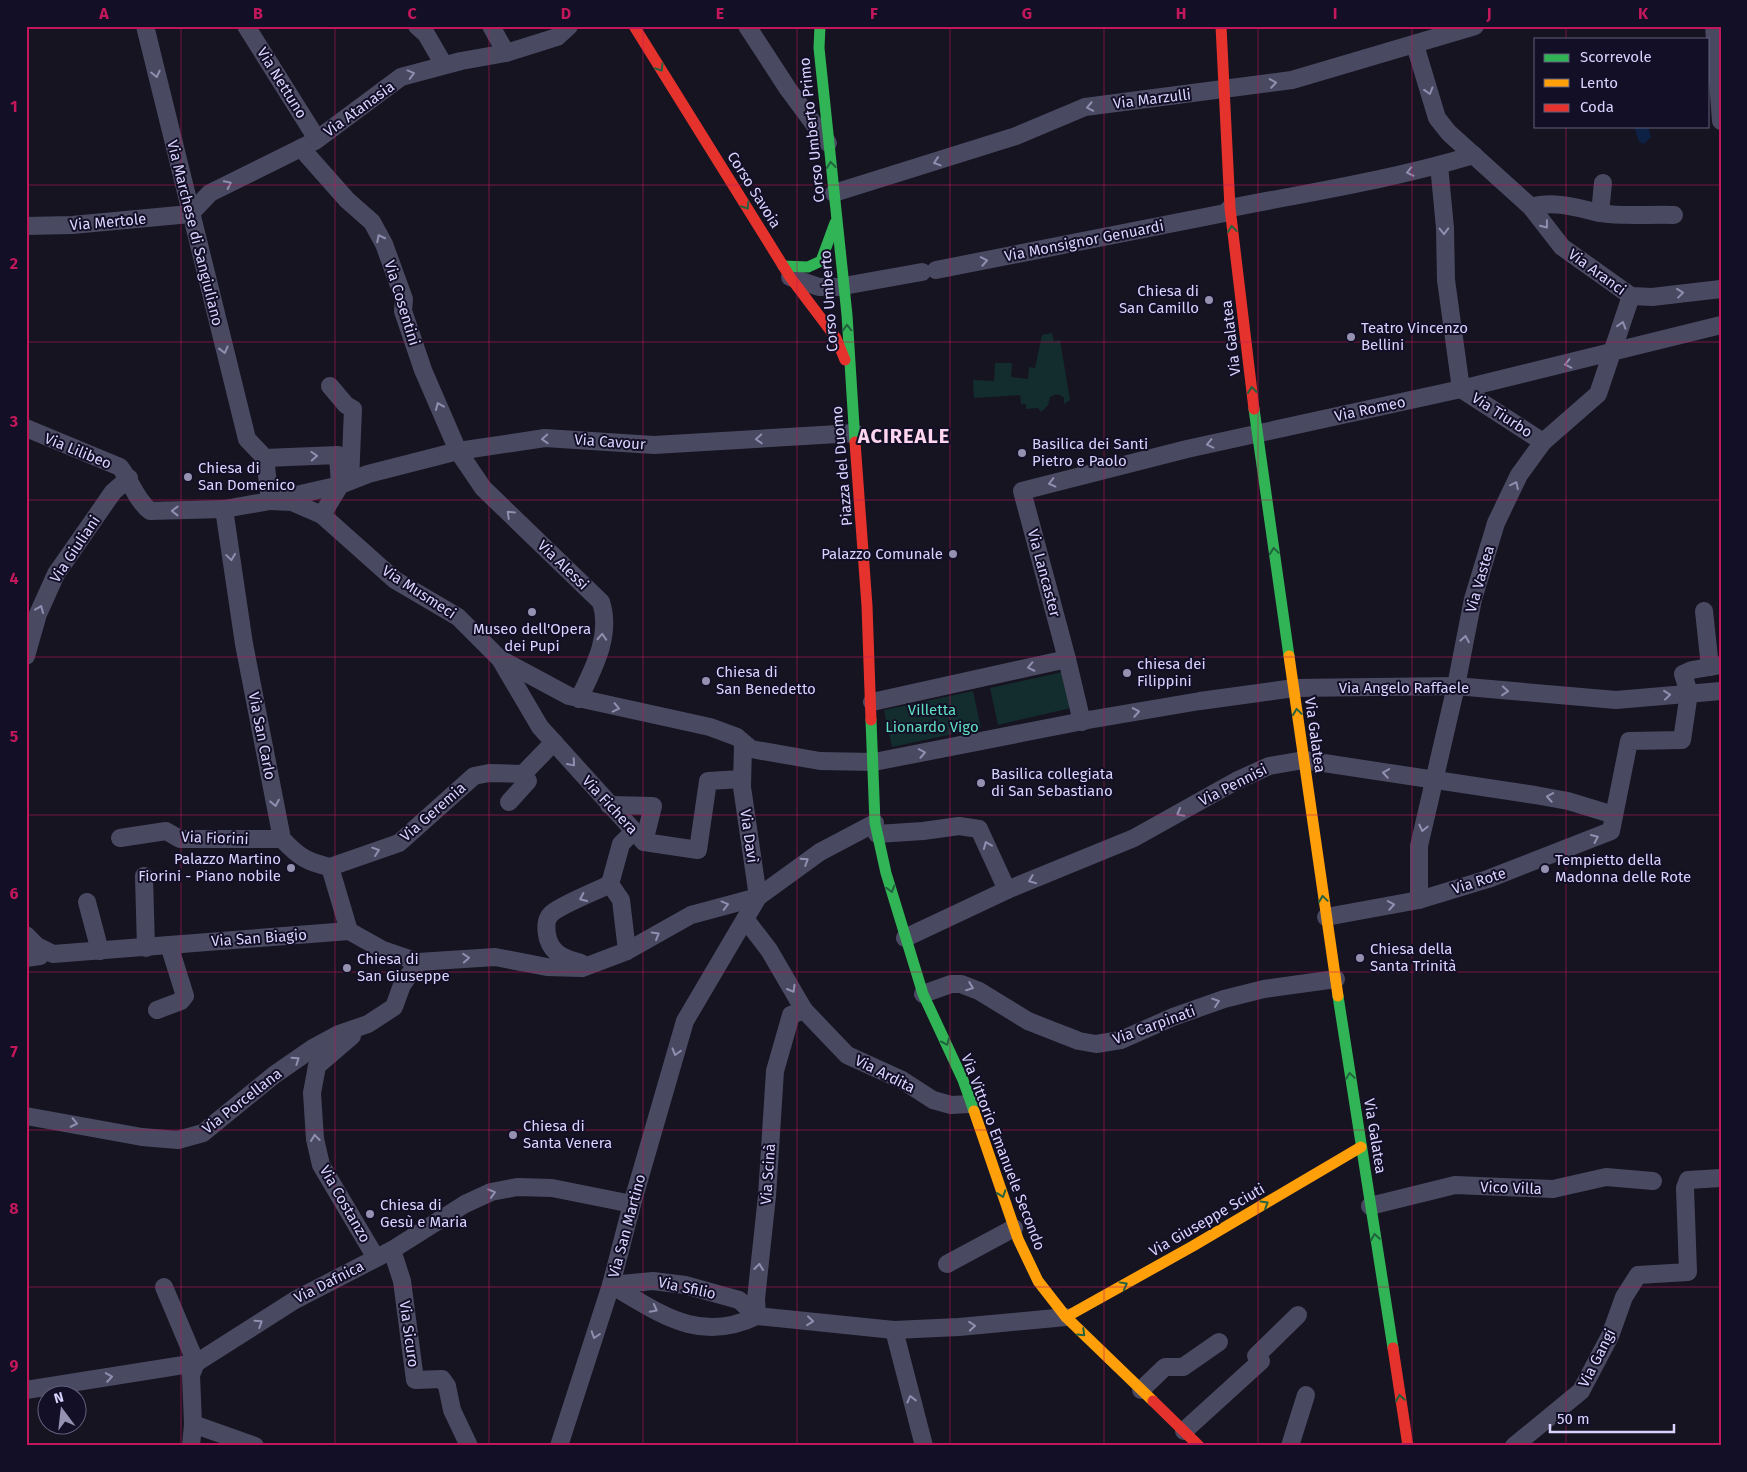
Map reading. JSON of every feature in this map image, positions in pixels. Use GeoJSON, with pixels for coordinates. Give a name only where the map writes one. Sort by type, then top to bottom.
{"type":"FeatureCollection","features":[{"type":"Feature","properties":{"kind":"street","name":"Via Marchese di Sangiuliano"},"geometry":{"type":"LineString","coordinates":[[145,26],[247,439],[265,458]]}},
{"type":"Feature","properties":{"kind":"street","name":"Via Nettuno"},"geometry":{"type":"LineString","coordinates":[[246,26],[317,139]]}},
{"type":"Feature","properties":{"kind":"street"},"geometry":{"type":"LineString","coordinates":[[417,26],[426,34],[444,65]]}},
{"type":"Feature","properties":{"kind":"street"},"geometry":{"type":"LineString","coordinates":[[491,26],[506,53]]}},
{"type":"Feature","properties":{"kind":"street","name":"Via Atanasia"},"geometry":{"type":"LineString","coordinates":[[190,214],[210,193],[317,139],[402,77],[444,65],[506,53],[557,37],[570,26]]}},
{"type":"Feature","properties":{"kind":"street","name":"Corso Savoia"},"geometry":{"type":"LineString","coordinates":[[634,26],[786,272],[836,338],[849,369]]}},
{"type":"Feature","properties":{"kind":"street"},"geometry":{"type":"LineString","coordinates":[[748,26],[829,145]]}},
{"type":"Feature","properties":{"kind":"street","name":"Corso Umberto Primo"},"geometry":{"type":"LineString","coordinates":[[820,26],[819,48],[839,231]]}},
{"type":"Feature","properties":{"kind":"street","name":"Via Galatea"},"geometry":{"type":"LineString","coordinates":[[1221,26],[1230,208],[1257,433],[1326,917],[1408,1446]]}},
{"type":"Feature","properties":{"kind":"street","name":"Via Marzulli"},"geometry":{"type":"LineString","coordinates":[[834,193],[1016,136],[1086,107],[1292,80],[1475,26]]}},
{"type":"Feature","properties":{"kind":"street"},"geometry":{"type":"LineString","coordinates":[[1714,26],[1721,121]]}},
{"type":"Feature","properties":{"kind":"street","name":"Via Aranci"},"geometry":{"type":"LineString","coordinates":[[1415,44],[1438,118],[1449,132],[1531,207],[1562,247],[1631,296],[1652,297],[1717,289]]}},
{"type":"Feature","properties":{"kind":"street","name":"Via Cosentini"},"geometry":{"type":"LineString","coordinates":[[301,148],[347,200],[372,222],[384,244],[404,299],[403,311],[423,370],[458,451]]}},
{"type":"Feature","properties":{"kind":"street","name":"Via Monsignor Genuardi"},"geometry":{"type":"LineString","coordinates":[[786,272],[819,287],[844,286],[1225,213],[1230,208],[1310,194],[1439,165],[1474,155]]}},
{"type":"Feature","properties":{"kind":"street"},"geometry":{"type":"LineString","coordinates":[[1439,165],[1446,280],[1462,389]]}},
{"type":"Feature","properties":{"kind":"street"},"geometry":{"type":"LineString","coordinates":[[1600,213],[1603,183]]}},
{"type":"Feature","properties":{"kind":"street"},"geometry":{"type":"LineString","coordinates":[[1531,207],[1541,204],[1586,208],[1600,213],[1674,215]]}},
{"type":"Feature","properties":{"kind":"street","name":"Via Mertole"},"geometry":{"type":"LineString","coordinates":[[26,226],[72,225],[190,214]]}},
{"type":"Feature","properties":{"kind":"street"},"geometry":{"type":"LineString","coordinates":[[786,272],[808,267],[821,261],[836,217]]}},
{"type":"Feature","properties":{"kind":"street","name":"Corso Umberto"},"geometry":{"type":"LineString","coordinates":[[839,231],[849,369]]}},
{"type":"Feature","properties":{"kind":"street","name":"Via Vastea"},"geometry":{"type":"LineString","coordinates":[[1419,900],[1419,846],[1456,686],[1472,599],[1496,523],[1519,475],[1543,442],[1598,394],[1631,296]]}},
{"type":"Feature","properties":{"kind":"street","name":"Via Romeo"},"geometry":{"type":"LineString","coordinates":[[1022,491],[1257,433],[1462,389],[1719,326]]}},
{"type":"Feature","properties":{"kind":"street","name":"Piazza del Duomo"},"geometry":{"type":"LineString","coordinates":[[849,369],[864,560],[871,697]]}},
{"type":"Feature","properties":{"kind":"street"},"geometry":{"type":"LineString","coordinates":[[224,509],[270,501],[292,502],[322,515],[345,483],[353,409],[346,405],[330,386]]}},
{"type":"Feature","properties":{"kind":"street","name":"Via Tiurbo"},"geometry":{"type":"LineString","coordinates":[[1462,389],[1543,442]]}},
{"type":"Feature","properties":{"kind":"street","name":"Via Lilibeo"},"geometry":{"type":"LineString","coordinates":[[27,432],[120,468],[129,478],[144,506],[150,511],[224,509]]}},
{"type":"Feature","properties":{"kind":"street","name":"Via Cavour"},"geometry":{"type":"LineString","coordinates":[[270,501],[345,483],[368,474],[458,451],[545,438],[654,445],[855,434]]}},
{"type":"Feature","properties":{"kind":"street","name":"Via Alessi"},"geometry":{"type":"LineString","coordinates":[[458,451],[483,488],[601,602],[604,610],[601,650],[574,697]]}},
{"type":"Feature","properties":{"kind":"street"},"geometry":{"type":"LineString","coordinates":[[270,501],[265,458],[338,455],[345,483]]}},
{"type":"Feature","properties":{"kind":"street","name":"Via Giuliani"},"geometry":{"type":"LineString","coordinates":[[26,656],[38,614],[56,574],[114,492],[129,478]]}},
{"type":"Feature","properties":{"kind":"street","name":"Via Lancaster"},"geometry":{"type":"LineString","coordinates":[[1022,491],[1085,721]]}},
{"type":"Feature","properties":{"kind":"street","name":"Via San Carlo"},"geometry":{"type":"LineString","coordinates":[[224,509],[244,644],[282,839]]}},
{"type":"Feature","properties":{"kind":"street","name":"Via Musmeci"},"geometry":{"type":"LineString","coordinates":[[322,515],[335,529],[395,580],[458,617],[500,659]]}},
{"type":"Feature","properties":{"kind":"street"},"geometry":{"type":"LineString","coordinates":[[1614,815],[1629,742],[1682,740],[1689,693],[1684,674],[1715,666],[1704,611]]}},
{"type":"Feature","properties":{"kind":"street"},"geometry":{"type":"LineString","coordinates":[[871,697],[1066,656]]}},
{"type":"Feature","properties":{"kind":"street"},"geometry":{"type":"LineString","coordinates":[[500,659],[574,697],[710,727],[737,737],[747,746]]}},
{"type":"Feature","properties":{"kind":"street","name":"Via Fichera"},"geometry":{"type":"LineString","coordinates":[[500,659],[540,727],[639,836],[698,850],[708,781],[742,783]]}},
{"type":"Feature","properties":{"kind":"street","name":"Via Angelo Raffaele"},"geometry":{"type":"LineString","coordinates":[[747,746],[820,761],[874,762],[1085,721],[1200,701],[1294,688],[1456,686],[1616,700],[1721,691]]}},
{"type":"Feature","properties":{"kind":"street","name":"Via Vittorio Emanuele Secondo"},"geometry":{"type":"LineString","coordinates":[[871,697],[877,833],[905,938],[924,994],[963,1080],[1014,1228],[1038,1281],[1066,1317],[1199,1446]]}},
{"type":"Feature","properties":{"kind":"street"},"geometry":{"type":"LineString","coordinates":[[509,802],[528,781],[523,774],[554,742]]}},
{"type":"Feature","properties":{"kind":"street","name":"Via Davì"},"geometry":{"type":"LineString","coordinates":[[747,746],[742,783],[760,891]]}},
{"type":"Feature","properties":{"kind":"street","name":"Via Pennisi"},"geometry":{"type":"LineString","coordinates":[[905,938],[1007,890],[1134,838],[1236,781],[1269,766],[1304,760],[1568,800],[1614,815]]}},
{"type":"Feature","properties":{"kind":"street","name":"Via Geremia"},"geometry":{"type":"LineString","coordinates":[[330,867],[399,843],[474,776],[523,774]]}},
{"type":"Feature","properties":{"kind":"street"},"geometry":{"type":"LineString","coordinates":[[588,966],[556,954],[548,938],[547,920],[557,910],[610,884],[621,844],[639,836],[653,806],[609,805]]}},
{"type":"Feature","properties":{"kind":"street","name":"Via Rote"},"geometry":{"type":"LineString","coordinates":[[1326,917],[1419,900],[1488,879],[1573,848],[1611,831],[1614,815]]}},
{"type":"Feature","properties":{"kind":"street"},"geometry":{"type":"LineString","coordinates":[[282,839],[297,855],[310,863],[330,867],[349,931],[383,950],[418,962],[495,956],[547,967],[588,966],[628,951],[691,915],[760,891],[847,836],[923,831],[959,826],[978,829],[1007,890]]}},
{"type":"Feature","properties":{"kind":"street","name":"Via Fiorini"},"geometry":{"type":"LineString","coordinates":[[120,838],[166,831],[180,839],[282,839]]}},
{"type":"Feature","properties":{"kind":"street"},"geometry":{"type":"LineString","coordinates":[[144,876],[146,948]]}},
{"type":"Feature","properties":{"kind":"street"},"geometry":{"type":"LineString","coordinates":[[610,884],[621,900],[628,951]]}},
{"type":"Feature","properties":{"kind":"street","name":"Via San Martino"},"geometry":{"type":"LineString","coordinates":[[559,1446],[611,1285],[632,1204],[685,1021],[746,920],[760,891]]}},
{"type":"Feature","properties":{"kind":"street"},"geometry":{"type":"LineString","coordinates":[[87,902],[100,951]]}},
{"type":"Feature","properties":{"kind":"street","name":"Via Ardita"},"geometry":{"type":"LineString","coordinates":[[746,920],[769,950],[804,1010],[847,1055],[902,1080],[933,1100],[951,1105],[970,1104]]}},
{"type":"Feature","properties":{"kind":"street","name":"Via San Biagio"},"geometry":{"type":"LineString","coordinates":[[26,935],[37,946],[36,955],[349,931]]}},
{"type":"Feature","properties":{"kind":"street"},"geometry":{"type":"LineString","coordinates":[[157,1010],[181,1001],[185,996],[168,945]]}},
{"type":"Feature","properties":{"kind":"street","name":"Via Porcellana"},"geometry":{"type":"LineString","coordinates":[[26,1116],[142,1137],[188,1139],[203,1133],[274,1075],[313,1048],[339,1034],[368,1024],[394,1006],[402,985],[418,962]]}},
{"type":"Feature","properties":{"kind":"street","name":"Via Carpinati"},"geometry":{"type":"LineString","coordinates":[[924,994],[951,984],[961,984],[979,991],[1028,1021],[1079,1041],[1096,1044],[1121,1040],[1173,1017],[1224,1000],[1264,990],[1336,979]]}},
{"type":"Feature","properties":{"kind":"street","name":"Via Scinà"},"geometry":{"type":"LineString","coordinates":[[757,1316],[756,1299],[767,1196],[775,1071],[791,1016],[804,1010]]}},
{"type":"Feature","properties":{"kind":"street","name":"Via Costanzo"},"geometry":{"type":"LineString","coordinates":[[368,1024],[317,1066],[312,1093],[312,1112],[314,1139],[321,1165],[376,1258]]}},
{"type":"Feature","properties":{"kind":"street","name":"Via Giuseppe Sciuti"},"geometry":{"type":"LineString","coordinates":[[1066,1317],[1193,1246],[1361,1147]]}},
{"type":"Feature","properties":{"kind":"street","name":"Vico Villa"},"geometry":{"type":"LineString","coordinates":[[1370,1206],[1455,1185],[1552,1189],[1606,1177],[1653,1181]]}},
{"type":"Feature","properties":{"kind":"street","name":"Via Gangi"},"geometry":{"type":"LineString","coordinates":[[1514,1446],[1581,1391],[1610,1336],[1624,1297],[1638,1275],[1688,1272],[1685,1188],[1688,1180],[1721,1178]]}},
{"type":"Feature","properties":{"kind":"street","name":"Via Dafnica"},"geometry":{"type":"LineString","coordinates":[[26,1390],[196,1363],[295,1300],[392,1250],[465,1204],[491,1192],[517,1187],[552,1188],[632,1204]]}},
{"type":"Feature","properties":{"kind":"street"},"geometry":{"type":"LineString","coordinates":[[947,1264],[1014,1228]]}},
{"type":"Feature","properties":{"kind":"street","name":"Via Sicuro"},"geometry":{"type":"LineString","coordinates":[[392,1250],[402,1281],[415,1380],[442,1379],[447,1386],[452,1410],[469,1446]]}},
{"type":"Feature","properties":{"kind":"street","name":"Via Sfilio"},"geometry":{"type":"LineString","coordinates":[[611,1285],[653,1281],[684,1285],[739,1300],[757,1316]]}},
{"type":"Feature","properties":{"kind":"street"},"geometry":{"type":"LineString","coordinates":[[611,1285],[676,1320],[699,1327],[718,1328],[738,1325],[757,1316],[894,1330],[959,1327],[1066,1317]]}},
{"type":"Feature","properties":{"kind":"street"},"geometry":{"type":"LineString","coordinates":[[164,1287],[196,1363],[191,1376],[191,1446]]}},
{"type":"Feature","properties":{"kind":"street"},"geometry":{"type":"LineString","coordinates":[[1184,1431],[1261,1361],[1256,1356],[1298,1315]]}},
{"type":"Feature","properties":{"kind":"street"},"geometry":{"type":"LineString","coordinates":[[894,1330],[924,1446]]}},
{"type":"Feature","properties":{"kind":"street"},"geometry":{"type":"LineString","coordinates":[[1141,1390],[1165,1367],[1183,1367],[1219,1342]]}},
{"type":"Feature","properties":{"kind":"street"},"geometry":{"type":"LineString","coordinates":[[1290,1446],[1306,1395]]}},
{"type":"Feature","properties":{"kind":"street"},"geometry":{"type":"LineString","coordinates":[[192,1424],[251,1445]]}},
{"type":"Feature","properties":{"kind":"green space"},"geometry":{"type":"Polygon","coordinates":[[[1052,333],[1054,341],[1060,340],[1070,400],[1064,404],[1062,396],[1054,395],[1050,397],[1048,405],[1041,412],[1038,408],[1026,409],[1026,404],[1021,404],[1020,395],[974,398],[973,380],[994,381],[995,363],[1012,363],[1011,377],[1028,379],[1029,367],[1035,368],[1042,335],[1052,333]]]}},
{"type":"Feature","properties":{"kind":"green space","name":"Villetta Lionardo Vigo"},"geometry":{"type":"Polygon","coordinates":[[[1063,672],[1071,708],[998,725],[990,688],[1063,672]]]}},
{"type":"Feature","properties":{"kind":"green space","name":"Villetta Lionardo Vigo"},"geometry":{"type":"Polygon","coordinates":[[[973,691],[981,728],[892,747],[884,710],[973,691]]]}},
{"type":"Feature","properties":{"kind":"water"},"geometry":{"type":"Polygon","coordinates":[[[1635,128],[1649,128],[1651,137],[1644,144],[1639,142],[1635,128]]]}},
{"type":"Feature","properties":{"kind":"traffic: fast"},"geometry":{"type":"LineString","coordinates":[[820,26],[819,48],[847,315],[855,442]]}},
{"type":"Feature","properties":{"kind":"traffic: fast"},"geometry":{"type":"LineString","coordinates":[[783,266],[808,267],[821,261],[835,223]]}},
{"type":"Feature","properties":{"kind":"traffic: fast"},"geometry":{"type":"LineString","coordinates":[[1254,409],[1289,656]]}},
{"type":"Feature","properties":{"kind":"traffic: fast"},"geometry":{"type":"LineString","coordinates":[[871,720],[875,823],[886,873],[923,994],[963,1080],[974,1111]]}},
{"type":"Feature","properties":{"kind":"traffic: fast"},"geometry":{"type":"LineString","coordinates":[[1338,996],[1393,1348]]}},
{"type":"Feature","properties":{"kind":"traffic: slow"},"geometry":{"type":"LineString","coordinates":[[1289,656],[1338,996]]}},
{"type":"Feature","properties":{"kind":"traffic: slow"},"geometry":{"type":"LineString","coordinates":[[974,1111],[1018,1239],[1038,1281],[1066,1317],[1153,1401]]}},
{"type":"Feature","properties":{"kind":"traffic: slow"},"geometry":{"type":"LineString","coordinates":[[1066,1317],[1193,1246],[1361,1147]]}},
{"type":"Feature","properties":{"kind":"traffic: jam"},"geometry":{"type":"LineString","coordinates":[[634,26],[790,277],[836,338],[845,360]]}},
{"type":"Feature","properties":{"kind":"traffic: jam"},"geometry":{"type":"LineString","coordinates":[[1221,26],[1230,208],[1254,409]]}},
{"type":"Feature","properties":{"kind":"traffic: jam"},"geometry":{"type":"LineString","coordinates":[[855,442],[867,606],[871,720]]}},
{"type":"Feature","properties":{"kind":"traffic: jam"},"geometry":{"type":"LineString","coordinates":[[1393,1348],[1408,1446]]}},
{"type":"Feature","properties":{"kind":"traffic: jam"},"geometry":{"type":"LineString","coordinates":[[1153,1401],[1199,1446]]}},
{"type":"Feature","properties":{"kind":"place","name":"Chiesa di San Camillo"},"geometry":{"type":"Point","coordinates":[1209,300]}},
{"type":"Feature","properties":{"kind":"place","name":"Teatro Vincenzo Bellini"},"geometry":{"type":"Point","coordinates":[1351,337]}},
{"type":"Feature","properties":{"kind":"place","name":"Basilica dei Santi Pietro e Paolo"},"geometry":{"type":"Point","coordinates":[1022,453]}},
{"type":"Feature","properties":{"kind":"place","name":"Chiesa di San Domenico"},"geometry":{"type":"Point","coordinates":[188,477]}},
{"type":"Feature","properties":{"kind":"place","name":"Palazzo Comunale"},"geometry":{"type":"Point","coordinates":[953,554]}},
{"type":"Feature","properties":{"kind":"place","name":"Museo dell'Opera dei Pupi"},"geometry":{"type":"Point","coordinates":[532,612]}},
{"type":"Feature","properties":{"kind":"place","name":"chiesa dei Filippini"},"geometry":{"type":"Point","coordinates":[1127,673]}},
{"type":"Feature","properties":{"kind":"place","name":"Chiesa di San Benedetto"},"geometry":{"type":"Point","coordinates":[706,681]}},
{"type":"Feature","properties":{"kind":"place","name":"Basilica collegiata di San Sebastiano"},"geometry":{"type":"Point","coordinates":[981,783]}},
{"type":"Feature","properties":{"kind":"place","name":"Palazzo Martino Fiorini - Piano nobile"},"geometry":{"type":"Point","coordinates":[291,868]}},
{"type":"Feature","properties":{"kind":"place","name":"Tempietto della Madonna delle Rote"},"geometry":{"type":"Point","coordinates":[1545,869]}},
{"type":"Feature","properties":{"kind":"place","name":"Chiesa della Santa Trinità"},"geometry":{"type":"Point","coordinates":[1360,958]}},
{"type":"Feature","properties":{"kind":"place","name":"Chiesa di San Giuseppe"},"geometry":{"type":"Point","coordinates":[347,968]}},
{"type":"Feature","properties":{"kind":"place","name":"Chiesa di Santa Venera"},"geometry":{"type":"Point","coordinates":[513,1135]}},
{"type":"Feature","properties":{"kind":"place","name":"Chiesa di Gesù e Maria"},"geometry":{"type":"Point","coordinates":[370,1214]}},
{"type":"Feature","properties":{"kind":"district","name":"ACIREALE"},"geometry":{"type":"Point","coordinates":[904,436]}}]}
